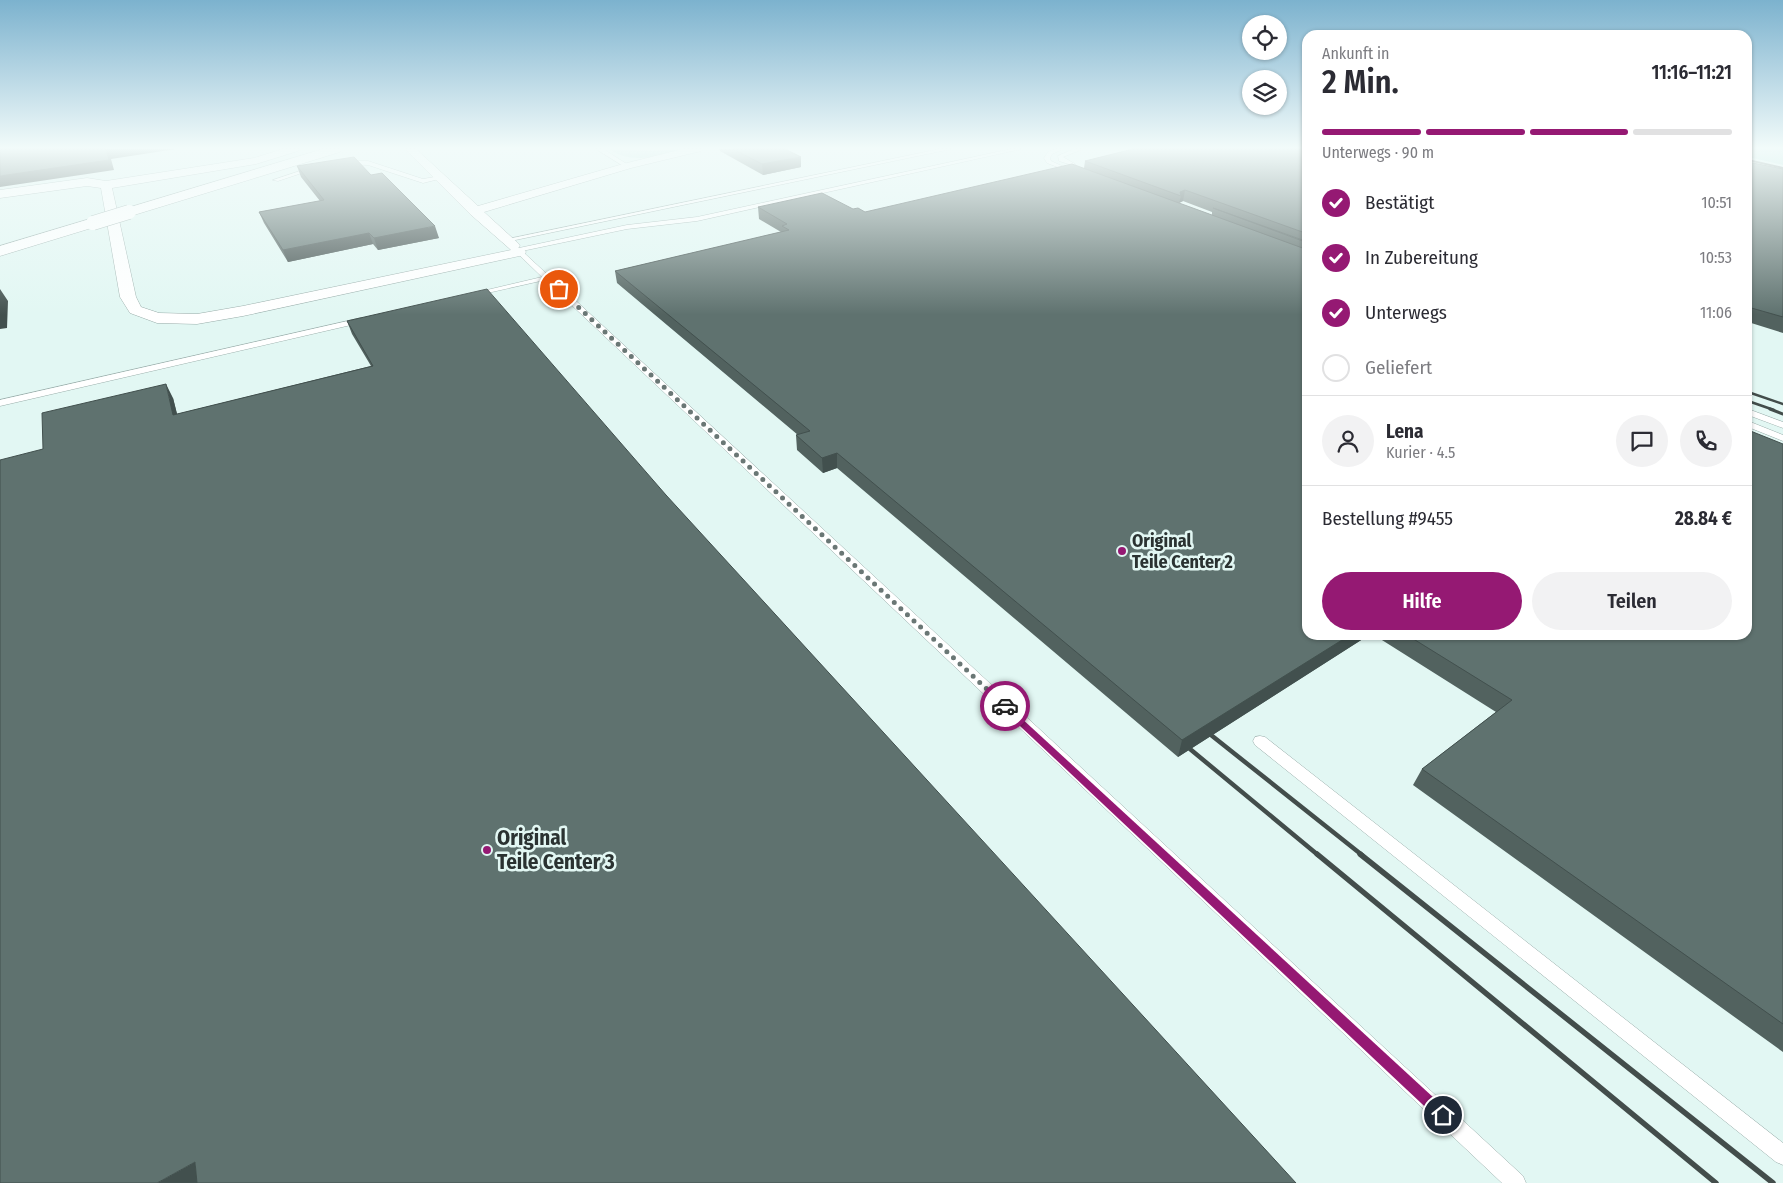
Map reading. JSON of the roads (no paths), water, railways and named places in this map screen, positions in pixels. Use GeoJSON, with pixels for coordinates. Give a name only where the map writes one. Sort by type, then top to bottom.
{"type":"FeatureCollection","features":[{"type":"Feature","properties":{"kind":"street"},"geometry":{"type":"LineString","coordinates":[[110,204],[128,298],[135,310],[157,318],[197,319],[243,311],[514,247]]}},
{"type":"Feature","properties":{"kind":"street"},"geometry":{"type":"LineString","coordinates":[[0,251],[158,204]]}},
{"type":"Feature","properties":{"kind":"street"},"geometry":{"type":"LineString","coordinates":[[467,204],[514,247]]}},
{"type":"Feature","properties":{"kind":"street"},"geometry":{"type":"LineString","coordinates":[[474,211],[497,204]]}},
{"type":"Feature","properties":{"kind":"lane"},"geometry":{"type":"LineString","coordinates":[[514,247],[704,204]]}},
{"type":"Feature","properties":{"kind":"lane"},"geometry":{"type":"LineString","coordinates":[[514,247],[627,227],[697,219],[765,204]]}},
{"type":"Feature","properties":{"kind":"lane"},"geometry":{"type":"LineString","coordinates":[[514,247],[1516,1183]]}},
{"type":"Feature","properties":{"kind":"lane"},"geometry":{"type":"LineString","coordinates":[[469,295],[546,278]]}},
{"type":"Feature","properties":{"kind":"lane"},"geometry":{"type":"LineString","coordinates":[[0,404],[373,317]]}},
{"type":"Feature","properties":{"kind":"lane"},"geometry":{"type":"LineString","coordinates":[[1752,413],[1783,425]]}},
{"type":"Feature","properties":{"kind":"lane"},"geometry":{"type":"LineString","coordinates":[[1752,426],[1783,438]]}},
{"type":"Feature","properties":{"kind":"lane"},"geometry":{"type":"LineString","coordinates":[[1260,741],[1783,1155]]}},
{"type":"Feature","properties":{"kind":"railway"},"geometry":{"type":"LineString","coordinates":[[1752,393],[1783,404]]}},
{"type":"Feature","properties":{"kind":"railway"},"geometry":{"type":"LineString","coordinates":[[1752,402],[1774,410]]}},
{"type":"Feature","properties":{"kind":"railway"},"geometry":{"type":"LineString","coordinates":[[1770,409],[1783,414]]}},
{"type":"Feature","properties":{"kind":"railway"},"geometry":{"type":"LineString","coordinates":[[1211,735],[1362,855]]}},
{"type":"Feature","properties":{"kind":"railway"},"geometry":{"type":"LineString","coordinates":[[1190,749],[1318,855]]}},
{"type":"Feature","properties":{"kind":"railway"},"geometry":{"type":"LineString","coordinates":[[1317,854],[1716,1183]]}},
{"type":"Feature","properties":{"kind":"railway"},"geometry":{"type":"LineString","coordinates":[[1360,854],[1773,1183]]}},
{"type":"Feature","properties":{"kind":"place","name":"Original Teile Center 2"},"geometry":{"type":"Point","coordinates":[1122,551]}},
{"type":"Feature","properties":{"kind":"place","name":"Original Teile Center 3"},"geometry":{"type":"Point","coordinates":[487,850]}}]}
